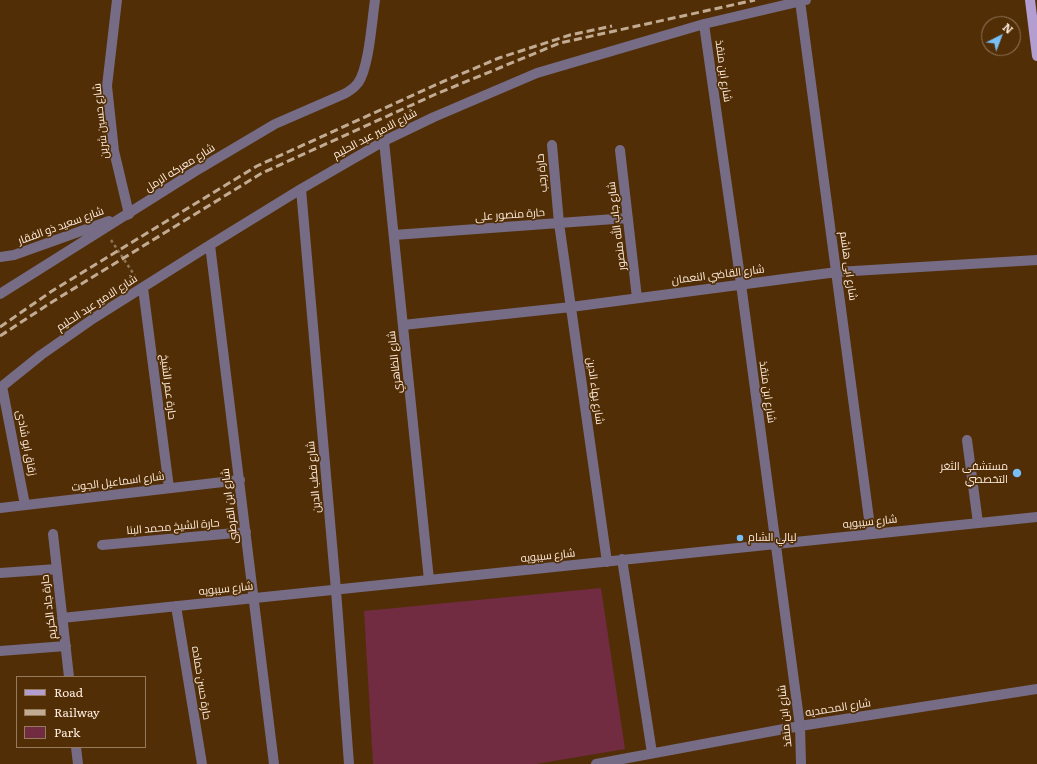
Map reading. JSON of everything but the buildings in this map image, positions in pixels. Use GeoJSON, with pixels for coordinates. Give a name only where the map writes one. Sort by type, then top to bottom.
{"type":"FeatureCollection","features":[{"type":"Feature","properties":{"kind":"main road"},"geometry":{"type":"LineString","coordinates":[[1030,0],[1037,56]]}},
{"type":"Feature","properties":{"kind":"street","name":"شارع حسين شرين"},"geometry":{"type":"LineString","coordinates":[[117,0],[107,86],[114,150],[129,214]]}},
{"type":"Feature","properties":{"kind":"street","name":"شارع معركه الرمل"},"geometry":{"type":"LineString","coordinates":[[0,294],[194,172],[275,124],[353,89],[359,81],[366,63],[375,0]]}},
{"type":"Feature","properties":{"kind":"street","name":"شارع الامير عبد الحليم"},"geometry":{"type":"LineString","coordinates":[[1,387],[94,318],[301,189],[384,141],[441,114],[537,73],[704,24],[803,1]]}},
{"type":"Feature","properties":{"kind":"street","name":"شارع ابى هاشم"},"geometry":{"type":"LineString","coordinates":[[803,1],[836,272],[871,534]]}},
{"type":"Feature","properties":{"kind":"street","name":"شارع ابن منقذ"},"geometry":{"type":"LineString","coordinates":[[704,24],[741,284],[800,726],[801,764]]}},
{"type":"Feature","properties":{"kind":"street","name":"شارع الظاهري"},"geometry":{"type":"LineString","coordinates":[[384,141],[429,580]]}},
{"type":"Feature","properties":{"kind":"street","name":"حارة رجب"},"geometry":{"type":"LineString","coordinates":[[552,144],[559,223]]}},
{"type":"Feature","properties":{"kind":"street","name":"شارع جاب الله منصور"},"geometry":{"type":"LineString","coordinates":[[620,150],[637,298]]}},
{"type":"Feature","properties":{"kind":"street","name":"شارع قطب الدين"},"geometry":{"type":"LineString","coordinates":[[301,189],[336,590],[349,764]]}},
{"type":"Feature","properties":{"kind":"street","name":"شارع سعيد ذو الفقار"},"geometry":{"type":"LineString","coordinates":[[0,257],[14,255],[129,214]]}},
{"type":"Feature","properties":{"kind":"street","name":"حارة منصور على"},"geometry":{"type":"LineString","coordinates":[[394,235],[628,218]]}},
{"type":"Feature","properties":{"kind":"street","name":"شارع بهاء الدين"},"geometry":{"type":"LineString","coordinates":[[559,223],[607,562]]}},
{"type":"Feature","properties":{"kind":"street","name":"شارع ابن القرطبى"},"geometry":{"type":"LineString","coordinates":[[210,245],[274,764]]}},
{"type":"Feature","properties":{"kind":"street","name":"شارع القاضي النعمان"},"geometry":{"type":"LineString","coordinates":[[403,325],[571,307],[836,272],[1037,260]]}},
{"type":"Feature","properties":{"kind":"street","name":"حارة عمر الشيخ"},"geometry":{"type":"LineString","coordinates":[[143,288],[169,488]]}},
{"type":"Feature","properties":{"kind":"street","name":"زقاق ابو شادى"},"geometry":{"type":"LineString","coordinates":[[1,387],[25,505]]}},
{"type":"Feature","properties":{"kind":"street"},"geometry":{"type":"LineString","coordinates":[[967,440],[978,523]]}},
{"type":"Feature","properties":{"kind":"street","name":"شارع اسماعيل الجوت"},"geometry":{"type":"LineString","coordinates":[[0,508],[240,480]]}},
{"type":"Feature","properties":{"kind":"street","name":"شارع سيبويه"},"geometry":{"type":"LineString","coordinates":[[62,618],[1037,517]]}},
{"type":"Feature","properties":{"kind":"street","name":"حارة الشيخ محمد البنا"},"geometry":{"type":"LineString","coordinates":[[102,545],[246,532]]}},
{"type":"Feature","properties":{"kind":"street","name":"حارة جاد الكريم"},"geometry":{"type":"LineString","coordinates":[[53,534],[69,676]]}},
{"type":"Feature","properties":{"kind":"street"},"geometry":{"type":"LineString","coordinates":[[622,559],[652,753]]}},
{"type":"Feature","properties":{"kind":"street"},"geometry":{"type":"LineString","coordinates":[[0,573],[57,569]]}},
{"type":"Feature","properties":{"kind":"street","name":"حارة حسن حماده"},"geometry":{"type":"LineString","coordinates":[[176,606],[202,764]]}},
{"type":"Feature","properties":{"kind":"street"},"geometry":{"type":"LineString","coordinates":[[0,651],[66,646]]}},
{"type":"Feature","properties":{"kind":"street","name":"شارع المحمديه"},"geometry":{"type":"LineString","coordinates":[[596,764],[622,761],[652,753],[800,726],[1037,689]]}},
{"type":"Feature","properties":{"kind":"street"},"geometry":{"type":"LineString","coordinates":[[76,748],[78,764]]}},
{"type":"Feature","properties":{"kind":"path"},"geometry":{"type":"LineString","coordinates":[[108,237],[136,278]]}},
{"type":"Feature","properties":{"kind":"green space"},"geometry":{"type":"Polygon","coordinates":[[[601,588],[625,749],[536,764],[373,764],[364,611],[601,588]]]}},
{"type":"Feature","properties":{"kind":"railway"},"geometry":{"type":"LineString","coordinates":[[0,336],[52,302],[262,173],[436,94],[560,43],[755,0]]}},
{"type":"Feature","properties":{"kind":"railway"},"geometry":{"type":"LineString","coordinates":[[0,327],[52,291],[257,166],[442,82],[499,58],[570,35],[612,26]]}},
{"type":"Feature","properties":{"kind":"place","name":"مستشفى الثغر التخصصي"},"geometry":{"type":"Point","coordinates":[1017,473]}},
{"type":"Feature","properties":{"kind":"place","name":"ليالي الشام"},"geometry":{"type":"Point","coordinates":[740,538]}}]}
